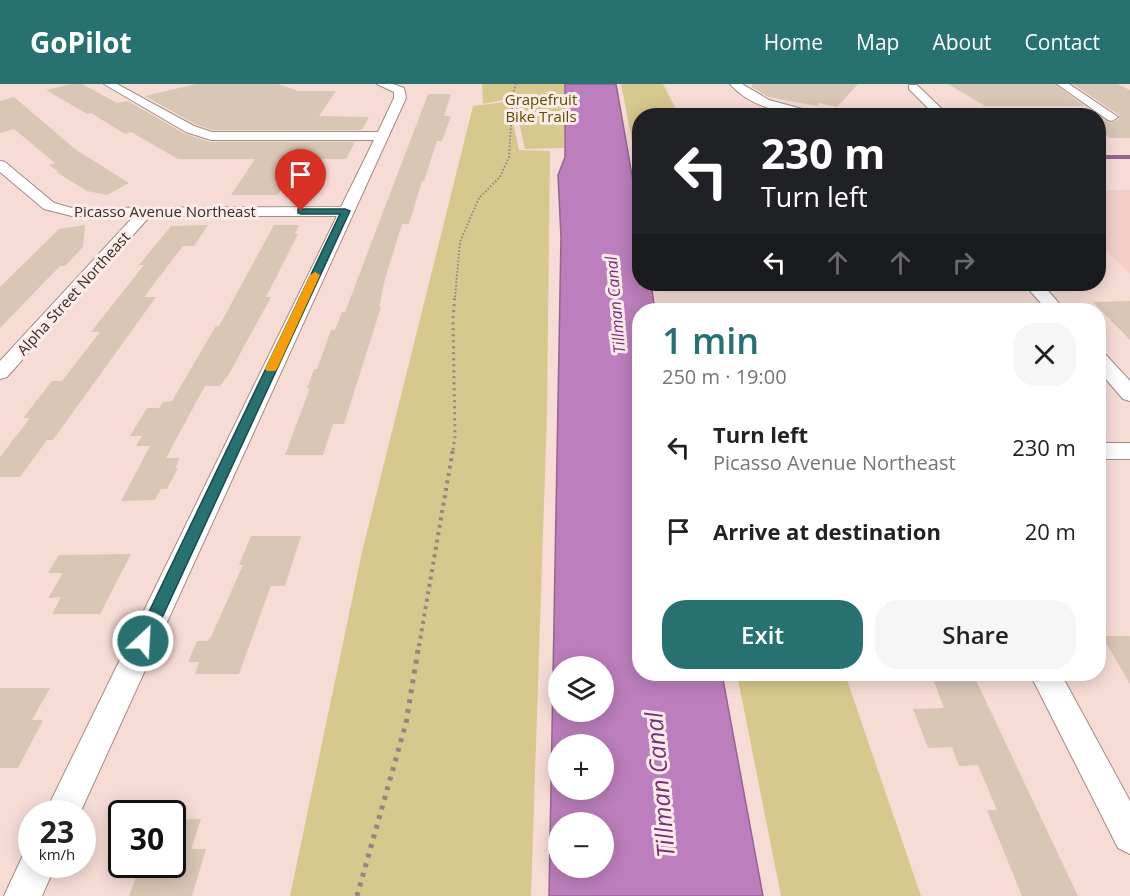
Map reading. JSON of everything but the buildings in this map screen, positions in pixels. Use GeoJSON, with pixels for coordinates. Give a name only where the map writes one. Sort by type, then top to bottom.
{"type":"FeatureCollection","features":[{"type":"Feature","properties":{"kind":"street"},"geometry":{"type":"LineString","coordinates":[[109,84],[190,129],[211,136],[381,136]]}},
{"type":"Feature","properties":{"kind":"street"},"geometry":{"type":"LineString","coordinates":[[68,800],[401,94],[400,90],[382,84]]}},
{"type":"Feature","properties":{"kind":"street"},"geometry":{"type":"LineString","coordinates":[[735,84],[745,94],[783,108]]}},
{"type":"Feature","properties":{"kind":"street"},"geometry":{"type":"LineString","coordinates":[[1062,84],[1101,108]]}},
{"type":"Feature","properties":{"kind":"street"},"geometry":{"type":"LineString","coordinates":[[913,87],[935,108]]}},
{"type":"Feature","properties":{"kind":"street"},"geometry":{"type":"LineString","coordinates":[[1106,111],[1116,117],[1106,117]]}},
{"type":"Feature","properties":{"kind":"street","name":"Picasso Avenue Northeast"},"geometry":{"type":"LineString","coordinates":[[0,165],[48,206],[72,212],[345,211]]}},
{"type":"Feature","properties":{"kind":"street","name":"Alpha Street Northeast"},"geometry":{"type":"LineString","coordinates":[[0,373],[146,212]]}},
{"type":"Feature","properties":{"kind":"street"},"geometry":{"type":"LineString","coordinates":[[1039,291],[1050,303]]}},
{"type":"Feature","properties":{"kind":"street"},"geometry":{"type":"LineString","coordinates":[[1106,367],[1130,394]]}},
{"type":"Feature","properties":{"kind":"street"},"geometry":{"type":"LineString","coordinates":[[1106,451],[1130,451]]}},
{"type":"Feature","properties":{"kind":"street"},"geometry":{"type":"LineString","coordinates":[[1049,681],[1130,836]]}},
{"type":"Feature","properties":{"kind":"street"},"geometry":{"type":"LineString","coordinates":[[23,896],[31,878]]}},
{"type":"Feature","properties":{"kind":"path"},"geometry":{"type":"LineString","coordinates":[[357,896],[406,723],[455,437],[453,319],[460,242],[479,198],[500,177],[509,156],[513,94],[516,84]]}},
{"type":"Feature","properties":{"kind":"shaded area"},"geometry":{"type":"Polygon","coordinates":[[[1106,190],[1130,190],[1130,273],[1106,251],[1106,190]]]}},
{"type":"Feature","properties":{"kind":"green space","name":"Grapefruit Bike Trails"},"geometry":{"type":"Polygon","coordinates":[[[482,84],[565,84],[564,148],[525,149],[515,106],[516,94],[504,95],[503,100],[483,104],[482,84]]]}},
{"type":"Feature","properties":{"kind":"green space"},"geometry":{"type":"Polygon","coordinates":[[[621,84],[663,84],[675,108],[632,108],[632,140],[621,84]]]}},
{"type":"Feature","properties":{"kind":"green space"},"geometry":{"type":"Polygon","coordinates":[[[511,98],[510,106],[519,150],[550,151],[547,413],[531,896],[290,896],[362,552],[473,106],[505,102],[511,98]]]}},
{"type":"Feature","properties":{"kind":"green space"},"geometry":{"type":"Polygon","coordinates":[[[738,681],[847,681],[921,896],[781,896],[738,681]]]}},
{"type":"Feature","properties":{"kind":"water","name":"Tillman Canal"},"geometry":{"type":"Polygon","coordinates":[[[565,84],[616,84],[632,175],[632,291],[652,291],[654,303],[632,303],[632,681],[723,681],[763,896],[549,896],[549,878],[614,878],[614,812],[551,812],[551,800],[614,800],[614,734],[552,734],[552,722],[614,722],[614,656],[553,656],[561,237],[558,175],[565,157],[565,84]]]}},
{"type":"Feature","properties":{"kind":"waterway"},"geometry":{"type":"LineString","coordinates":[[1106,157],[1130,157]]}},
{"type":"Feature","properties":{"kind":"slow traffic"},"geometry":{"type":"LineString","coordinates":[[271,369],[315,275]]}},
{"type":"Feature","properties":{"kind":"route"},"geometry":{"type":"LineString","coordinates":[[143,641],[345,211],[301,211]]}}]}
